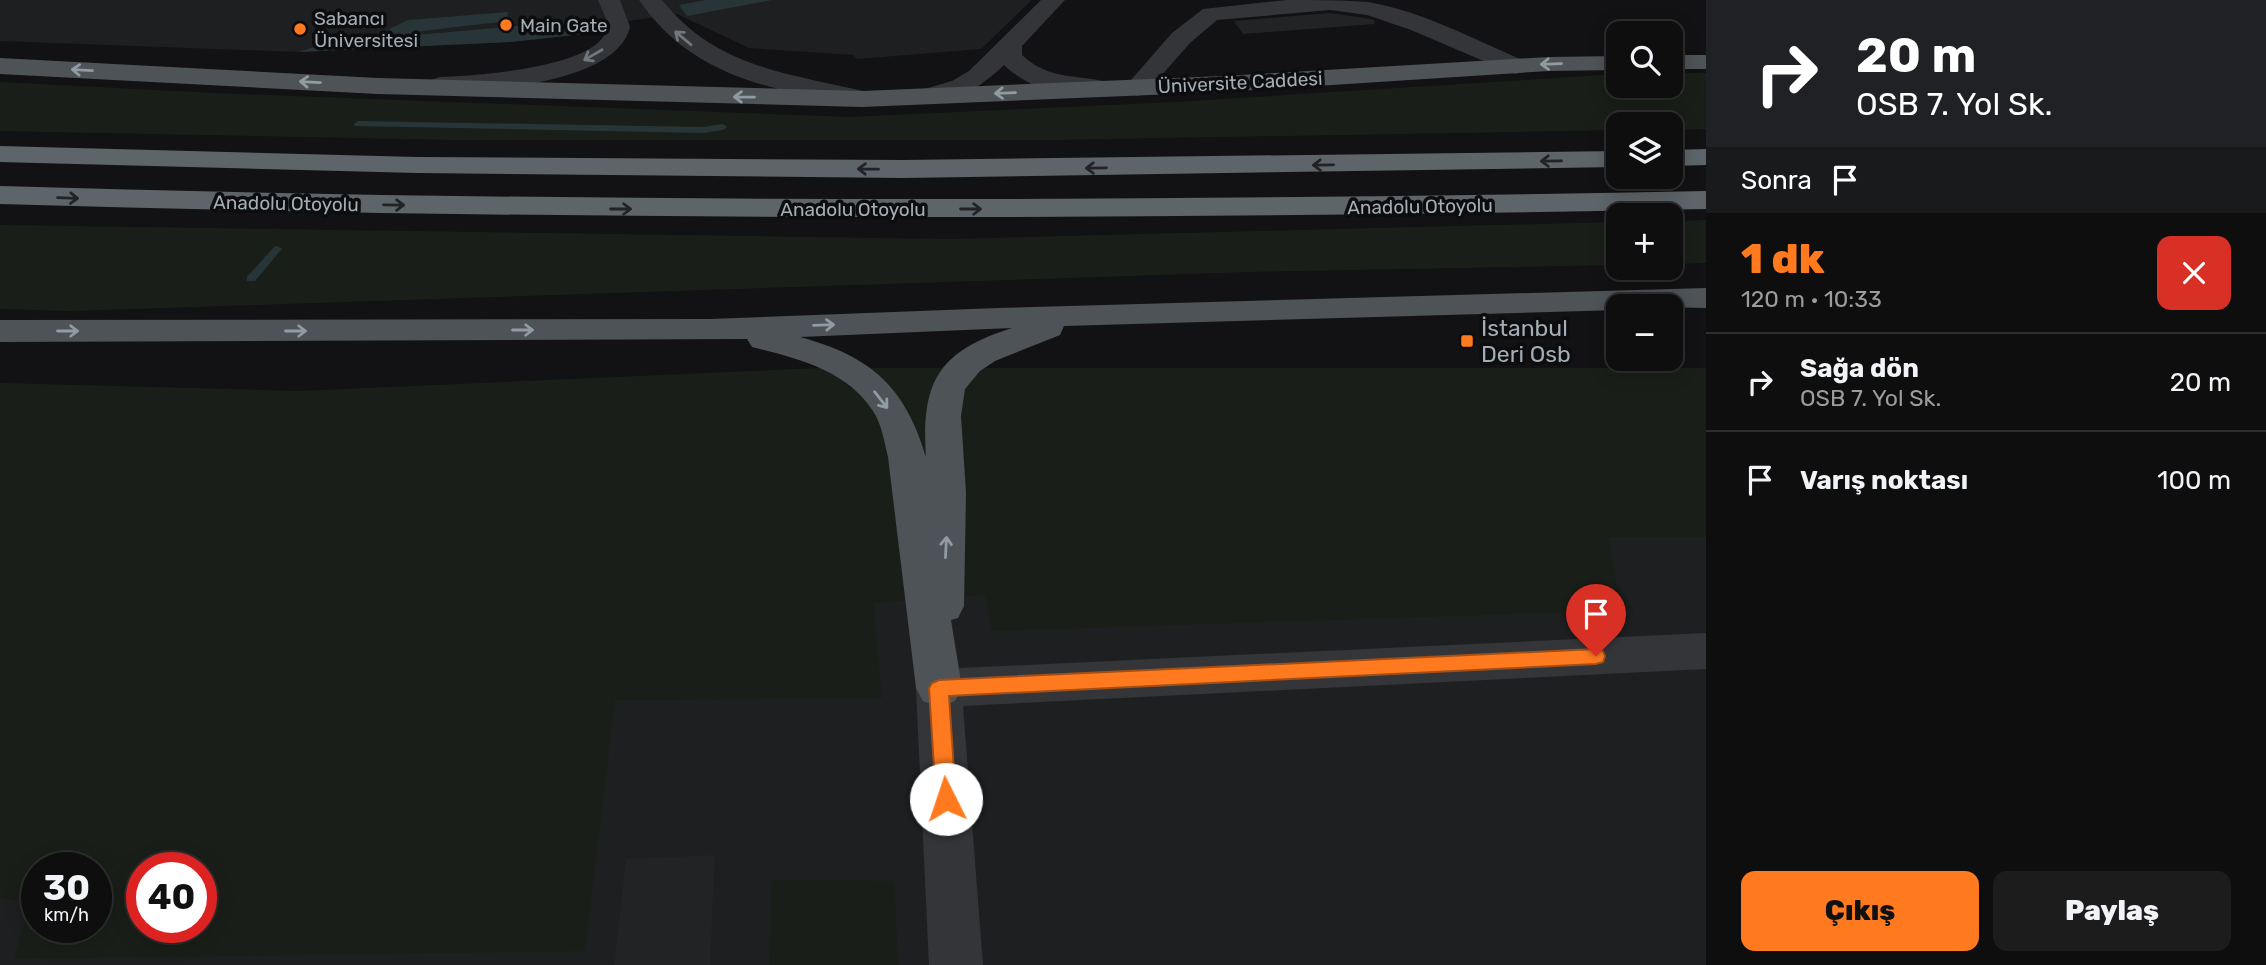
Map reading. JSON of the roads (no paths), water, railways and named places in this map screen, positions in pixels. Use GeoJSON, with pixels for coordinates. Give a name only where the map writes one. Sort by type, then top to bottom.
{"type":"FeatureCollection","features":[{"type":"Feature","properties":{"kind":"highway","name":"Anadolu Otoyolu"},"geometry":{"type":"LineString","coordinates":[[0,154],[417,165],[903,169],[1606,159]]}},
{"type":"Feature","properties":{"kind":"highway"},"geometry":{"type":"LineString","coordinates":[[1683,158],[1706,157]]}},
{"type":"Feature","properties":{"kind":"highway","name":"Anadolu Otoyolu"},"geometry":{"type":"LineString","coordinates":[[0,195],[609,209],[1215,209],[1706,200]]}},
{"type":"Feature","properties":{"kind":"main road"},"geometry":{"type":"LineString","coordinates":[[1683,62],[1706,62]]}},
{"type":"Feature","properties":{"kind":"main road","name":"Üniversite Caddesi"},"geometry":{"type":"LineString","coordinates":[[0,66],[378,86],[862,99],[1606,63]]}},
{"type":"Feature","properties":{"kind":"main road"},"geometry":{"type":"LineString","coordinates":[[0,331],[710,330],[1106,315],[1706,298]]}},
{"type":"Feature","properties":{"kind":"main road"},"geometry":{"type":"LineString","coordinates":[[939,688],[947,534],[943,404],[951,383],[967,363],[990,348],[1061,325],[1106,315]]}},
{"type":"Feature","properties":{"kind":"main road"},"geometry":{"type":"LineString","coordinates":[[710,330],[792,344],[831,359],[863,379],[898,423],[906,457],[939,688]]}},
{"type":"Feature","properties":{"kind":"street"},"geometry":{"type":"LineString","coordinates":[[378,86],[463,84],[502,80],[572,65],[590,57],[615,38],[619,29],[609,0]]}},
{"type":"Feature","properties":{"kind":"street"},"geometry":{"type":"LineString","coordinates":[[650,0],[661,17],[686,41],[712,58],[775,81],[862,99]]}},
{"type":"Feature","properties":{"kind":"street"},"geometry":{"type":"LineString","coordinates":[[930,96],[961,86],[978,76],[1054,0]]}},
{"type":"Feature","properties":{"kind":"street"},"geometry":{"type":"LineString","coordinates":[[1010,43],[1010,57],[1021,71],[1043,81],[1071,87],[1125,88],[1211,14],[1330,3],[1371,9],[1419,25],[1517,66]]}},
{"type":"Feature","properties":{"kind":"street"},"geometry":{"type":"LineString","coordinates":[[956,965],[939,688],[1706,651]]}},
{"type":"Feature","properties":{"kind":"waterway"},"geometry":{"type":"LineString","coordinates":[[358,124],[703,130],[723,127]]}},
{"type":"Feature","properties":{"kind":"waterway"},"geometry":{"type":"LineString","coordinates":[[251,279],[277,249]]}},
{"type":"Feature","properties":{"kind":"place","name":"Main Gate"},"geometry":{"type":"Point","coordinates":[506,25]}},
{"type":"Feature","properties":{"kind":"place","name":"Sabancı Üniversitesi"},"geometry":{"type":"Point","coordinates":[300,29]}},
{"type":"Feature","properties":{"kind":"place","name":"İstanbul Deri Osb"},"geometry":{"type":"Point","coordinates":[1467,341]}}]}
